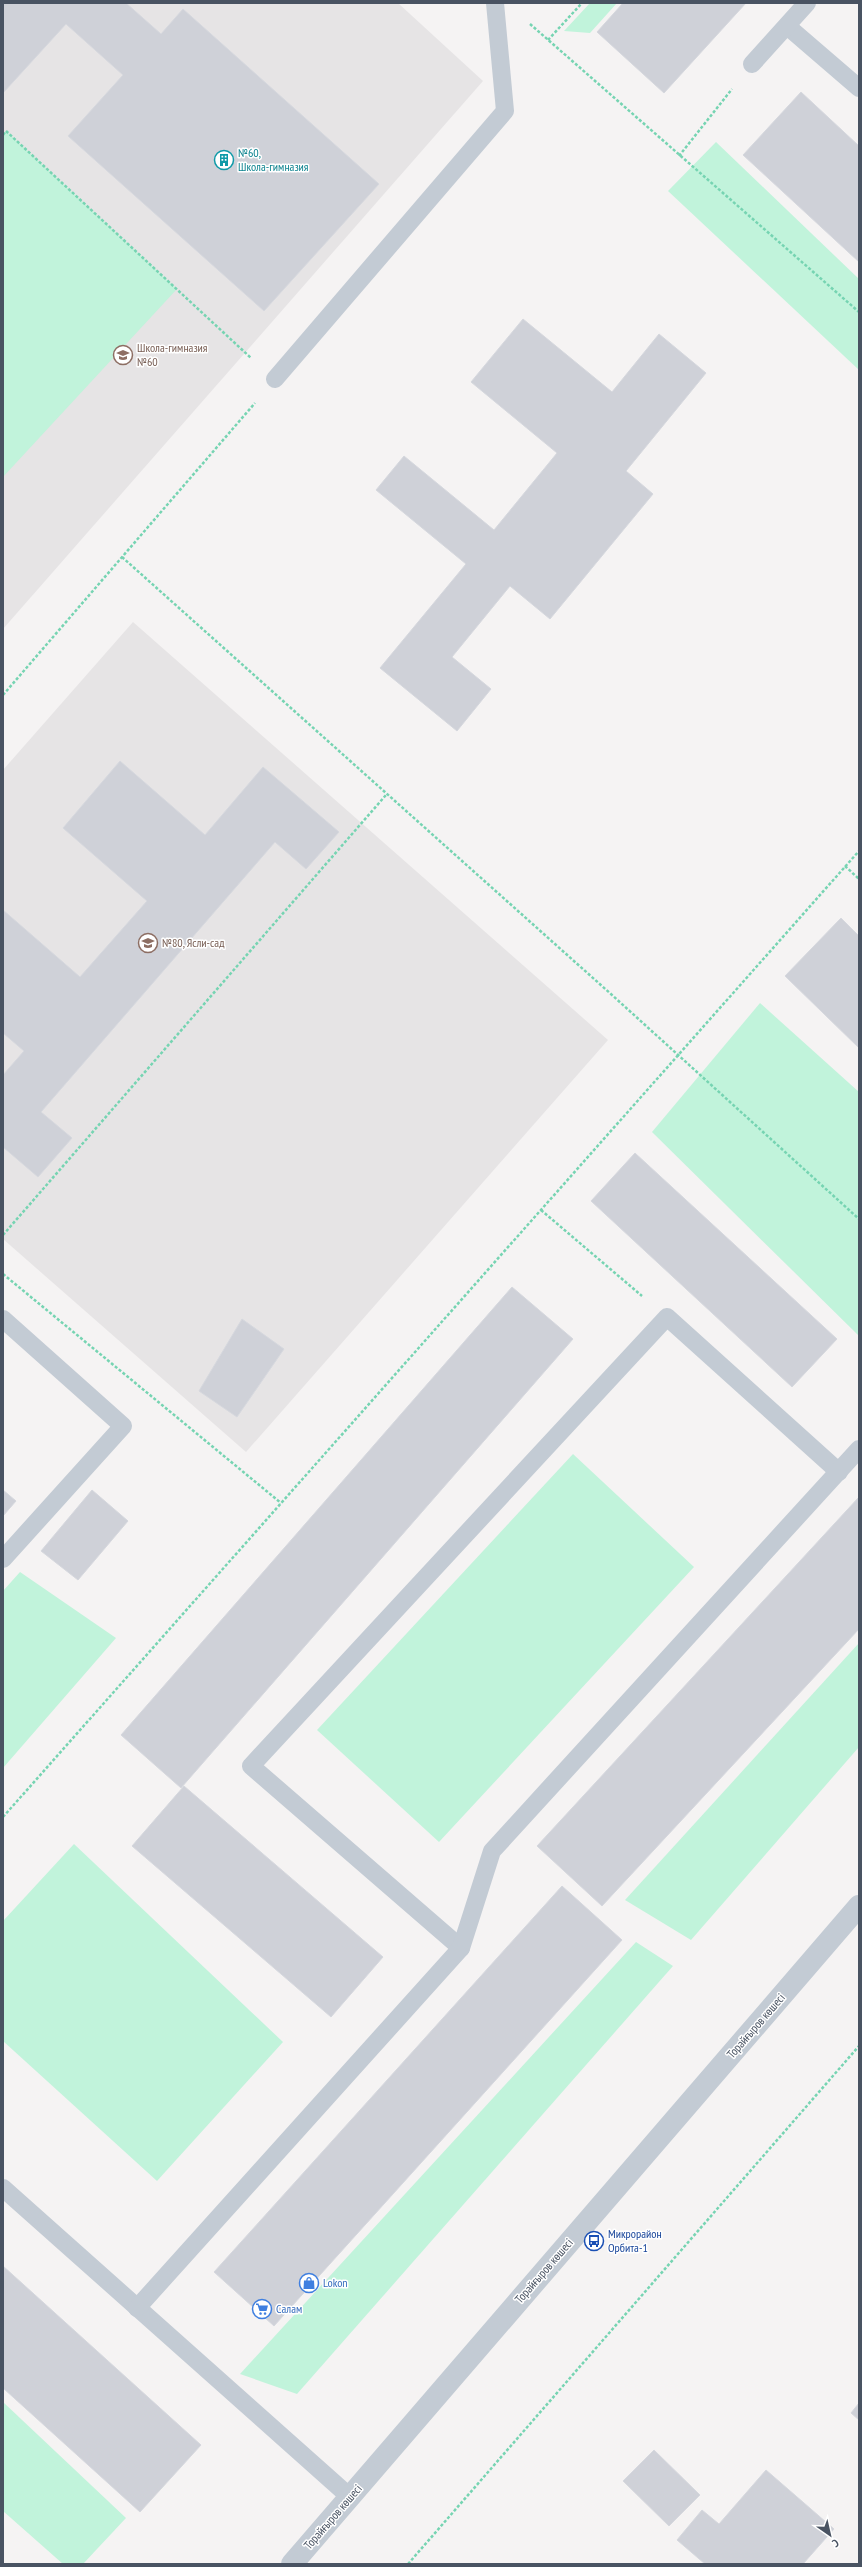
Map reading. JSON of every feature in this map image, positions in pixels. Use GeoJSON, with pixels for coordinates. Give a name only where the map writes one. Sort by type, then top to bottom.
{"type":"FeatureCollection","features":[{"type":"Feature","properties":{"kind":"street","name":"Торайғыров көшесі"},"geometry":{"type":"LineString","coordinates":[[292,2564],[859,1906]]}},
{"type":"Feature","properties":{"kind":"lane"},"geometry":{"type":"LineString","coordinates":[[275,380],[505,111],[495,3]]}},
{"type":"Feature","properties":{"kind":"lane"},"geometry":{"type":"LineString","coordinates":[[752,64],[807,3]]}},
{"type":"Feature","properties":{"kind":"lane"},"geometry":{"type":"LineString","coordinates":[[787,26],[859,88]]}},
{"type":"Feature","properties":{"kind":"lane"},"geometry":{"type":"LineString","coordinates":[[462,1948],[250,1766],[667,1317],[839,1472]]}},
{"type":"Feature","properties":{"kind":"lane"},"geometry":{"type":"LineString","coordinates":[[3,1319],[123,1426],[3,1560]]}},
{"type":"Feature","properties":{"kind":"lane"},"geometry":{"type":"LineString","coordinates":[[137,2308],[462,1948],[492,1851],[859,1449]]}},
{"type":"Feature","properties":{"kind":"lane"},"geometry":{"type":"LineString","coordinates":[[3,2188],[350,2497]]}},
{"type":"Feature","properties":{"kind":"path"},"geometry":{"type":"LineString","coordinates":[[548,40],[582,3]]}},
{"type":"Feature","properties":{"kind":"path"},"geometry":{"type":"LineString","coordinates":[[527,22],[859,312]]}},
{"type":"Feature","properties":{"kind":"path"},"geometry":{"type":"LineString","coordinates":[[679,156],[752,64]]}},
{"type":"Feature","properties":{"kind":"path"},"geometry":{"type":"LineString","coordinates":[[3,135],[6,131],[275,380],[3,695]]}},
{"type":"Feature","properties":{"kind":"path"},"geometry":{"type":"LineString","coordinates":[[122,558],[859,1219]]}},
{"type":"Feature","properties":{"kind":"path"},"geometry":{"type":"LineString","coordinates":[[3,1235],[386,795]]}},
{"type":"Feature","properties":{"kind":"path"},"geometry":{"type":"LineString","coordinates":[[3,1817],[859,851]]}},
{"type":"Feature","properties":{"kind":"path"},"geometry":{"type":"LineString","coordinates":[[845,866],[859,879]]}},
{"type":"Feature","properties":{"kind":"path"},"geometry":{"type":"LineString","coordinates":[[541,1210],[667,1317]]}},
{"type":"Feature","properties":{"kind":"path"},"geometry":{"type":"LineString","coordinates":[[3,1274],[281,1503]]}},
{"type":"Feature","properties":{"kind":"path"},"geometry":{"type":"LineString","coordinates":[[408,2564],[859,2046]]}},
{"type":"Feature","properties":{"kind":"shaded area","name":"Школа-гимназия №60"},"geometry":{"type":"Polygon","coordinates":[[[3,3],[398,3],[483,81],[3,629],[3,3]]]}},
{"type":"Feature","properties":{"kind":"shaded area"},"geometry":{"type":"Polygon","coordinates":[[[133,622],[608,1040],[246,1452],[3,1239],[3,770],[133,622]]]}},
{"type":"Feature","properties":{"kind":"green space"},"geometry":{"type":"Polygon","coordinates":[[[590,3],[617,3],[590,33],[564,31],[590,3]]]}},
{"type":"Feature","properties":{"kind":"green space"},"geometry":{"type":"Polygon","coordinates":[[[6,131],[177,289],[3,477],[3,135],[6,131]]]}},
{"type":"Feature","properties":{"kind":"green space"},"geometry":{"type":"Polygon","coordinates":[[[716,142],[859,279],[859,370],[668,191],[716,142]]]}},
{"type":"Feature","properties":{"kind":"green space"},"geometry":{"type":"Polygon","coordinates":[[[760,1003],[859,1092],[859,1336],[652,1132],[760,1003]]]}},
{"type":"Feature","properties":{"kind":"green space"},"geometry":{"type":"Polygon","coordinates":[[[573,1454],[694,1567],[439,1842],[317,1730],[573,1454]]]}},
{"type":"Feature","properties":{"kind":"green space"},"geometry":{"type":"Polygon","coordinates":[[[20,1572],[116,1638],[3,1768],[3,1591],[20,1572]]]}},
{"type":"Feature","properties":{"kind":"green space"},"geometry":{"type":"Polygon","coordinates":[[[859,1643],[859,1747],[691,1940],[625,1900],[859,1643]]]}},
{"type":"Feature","properties":{"kind":"green space"},"geometry":{"type":"Polygon","coordinates":[[[74,1844],[283,2042],[157,2181],[3,2041],[3,1921],[74,1844]]]}},
{"type":"Feature","properties":{"kind":"green space"},"geometry":{"type":"Polygon","coordinates":[[[636,1942],[673,1966],[297,2394],[240,2374],[636,1942]]]}},
{"type":"Feature","properties":{"kind":"green space"},"geometry":{"type":"Polygon","coordinates":[[[3,2402],[126,2518],[83,2564],[63,2564],[3,2511],[3,2402]]]}},
{"type":"Feature","properties":{"kind":"building","name":"№60, Школа-гимназия"},"geometry":{"type":"Polygon","coordinates":[[[3,3],[126,3],[161,34],[183,9],[379,184],[264,311],[68,136],[123,75],[66,24],[3,93],[3,3]]]}},
{"type":"Feature","properties":{"kind":"building"},"geometry":{"type":"Polygon","coordinates":[[[623,3],[746,3],[664,93],[597,32],[623,3]]]}},
{"type":"Feature","properties":{"kind":"building"},"geometry":{"type":"Polygon","coordinates":[[[801,92],[859,146],[859,262],[743,155],[801,92]]]}},
{"type":"Feature","properties":{"kind":"building"},"geometry":{"type":"Polygon","coordinates":[[[523,319],[612,392],[659,334],[706,373],[626,471],[653,494],[550,619],[510,586],[452,657],[491,689],[457,731],[380,668],[466,564],[376,490],[404,456],[494,530],[557,453],[471,382],[523,319]]]}},
{"type":"Feature","properties":{"kind":"building","name":"№80, Ясли-сад"},"geometry":{"type":"Polygon","coordinates":[[[120,761],[205,835],[263,767],[339,832],[306,869],[275,842],[41,1112],[72,1138],[38,1177],[3,1147],[3,1075],[24,1051],[3,1033],[3,910],[80,977],[147,901],[63,828],[120,761]]]}},
{"type":"Feature","properties":{"kind":"building"},"geometry":{"type":"Polygon","coordinates":[[[841,918],[859,936],[859,1048],[785,976],[841,918]]]}},
{"type":"Feature","properties":{"kind":"building"},"geometry":{"type":"Polygon","coordinates":[[[635,1153],[837,1339],[792,1387],[591,1201],[635,1153]]]}},
{"type":"Feature","properties":{"kind":"building"},"geometry":{"type":"Polygon","coordinates":[[[512,1287],[573,1339],[181,1788],[121,1735],[512,1287]]]}},
{"type":"Feature","properties":{"kind":"building"},"geometry":{"type":"Polygon","coordinates":[[[242,1319],[284,1349],[237,1417],[199,1391],[242,1319]]]}},
{"type":"Feature","properties":{"kind":"building"},"geometry":{"type":"Polygon","coordinates":[[[3,1490],[16,1501],[3,1516],[3,1490]]]}},
{"type":"Feature","properties":{"kind":"building"},"geometry":{"type":"Polygon","coordinates":[[[92,1490],[128,1521],[78,1580],[41,1551],[92,1490]]]}},
{"type":"Feature","properties":{"kind":"building"},"geometry":{"type":"Polygon","coordinates":[[[859,1497],[859,1629],[602,1906],[537,1846],[859,1497]]]}},
{"type":"Feature","properties":{"kind":"building"},"geometry":{"type":"Polygon","coordinates":[[[184,1786],[383,1957],[331,2017],[132,1846],[184,1786]]]}},
{"type":"Feature","properties":{"kind":"building"},"geometry":{"type":"Polygon","coordinates":[[[562,1886],[622,1940],[274,2326],[214,2272],[562,1886]]]}},
{"type":"Feature","properties":{"kind":"building"},"geometry":{"type":"Polygon","coordinates":[[[3,2266],[201,2445],[140,2512],[3,2388],[3,2266]]]}},
{"type":"Feature","properties":{"kind":"building"},"geometry":{"type":"Polygon","coordinates":[[[859,2403],[859,2420],[851,2413],[859,2403]]]}},
{"type":"Feature","properties":{"kind":"building"},"geometry":{"type":"Polygon","coordinates":[[[654,2450],[700,2495],[669,2526],[623,2481],[654,2450]]]}},
{"type":"Feature","properties":{"kind":"building"},"geometry":{"type":"Polygon","coordinates":[[[766,2470],[834,2529],[803,2564],[705,2564],[677,2540],[702,2510],[719,2524],[766,2470]]]}},
{"type":"Feature","properties":{"kind":"place","name":"№60, Школа-гимназия"},"geometry":{"type":"Point","coordinates":[224,160]}},
{"type":"Feature","properties":{"kind":"place","name":"Школа-гимназия №60"},"geometry":{"type":"Point","coordinates":[123,355]}},
{"type":"Feature","properties":{"kind":"place","name":"№80, Ясли-сад"},"geometry":{"type":"Point","coordinates":[148,943]}},
{"type":"Feature","properties":{"kind":"place","name":"Микрорайон Орбита-1"},"geometry":{"type":"Point","coordinates":[594,2241]}},
{"type":"Feature","properties":{"kind":"place","name":"Lokon"},"geometry":{"type":"Point","coordinates":[309,2283]}},
{"type":"Feature","properties":{"kind":"place","name":"Салам"},"geometry":{"type":"Point","coordinates":[262,2309]}}]}
